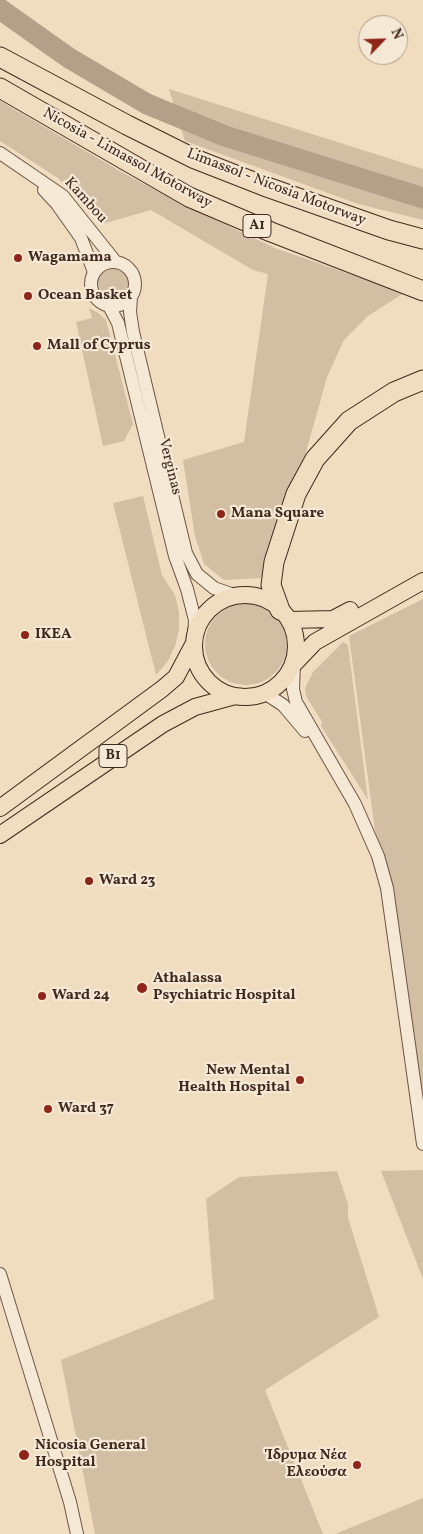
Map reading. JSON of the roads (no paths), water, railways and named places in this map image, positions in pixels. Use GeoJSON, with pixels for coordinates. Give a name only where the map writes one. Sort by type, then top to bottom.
{"type":"FeatureCollection","features":[{"type":"Feature","properties":{"kind":"highway","name":"Limassol - Nicosia Motorway"},"geometry":{"type":"LineString","coordinates":[[0,57],[195,159],[291,196],[389,230],[423,239]]}},
{"type":"Feature","properties":{"kind":"highway","name":"Nicosia - Limassol Motorway"},"geometry":{"type":"LineString","coordinates":[[0,88],[189,197],[270,232],[423,291]]}},
{"type":"Feature","properties":{"kind":"highway"},"geometry":{"type":"LineString","coordinates":[[285,615],[271,585],[274,562],[296,494],[315,459],[349,421],[394,392],[423,380]]}},
{"type":"Feature","properties":{"kind":"main road"},"geometry":{"type":"LineString","coordinates":[[285,615],[333,619],[423,570]]}},
{"type":"Feature","properties":{"kind":"main road"},"geometry":{"type":"LineString","coordinates":[[266,694],[285,680],[294,664],[315,642],[423,581]]}},
{"type":"Feature","properties":{"kind":"main road"},"geometry":{"type":"LineString","coordinates":[[234,595],[250,594],[267,600],[285,615],[295,634],[297,649],[294,664]]}},
{"type":"Feature","properties":{"kind":"main road","name":"B1"},"geometry":{"type":"LineString","coordinates":[[0,808],[162,689],[176,676],[194,641],[199,622],[208,610],[220,600],[234,595]]}},
{"type":"Feature","properties":{"kind":"main road","name":"B1"},"geometry":{"type":"LineString","coordinates":[[194,641],[196,662],[205,678],[218,690],[235,696],[250,698],[266,694]]}},
{"type":"Feature","properties":{"kind":"main road","name":"B1"},"geometry":{"type":"LineString","coordinates":[[0,835],[162,724],[195,707],[235,696]]}},
{"type":"Feature","properties":{"kind":"street","name":"Kambou"},"geometry":{"type":"LineString","coordinates":[[0,153],[63,196],[115,262]]}},
{"type":"Feature","properties":{"kind":"street","name":"Kambou"},"geometry":{"type":"LineString","coordinates":[[0,160],[42,189],[57,204],[81,238],[94,272]]}},
{"type":"Feature","properties":{"kind":"street"},"geometry":{"type":"LineString","coordinates":[[115,262],[124,264],[131,270],[135,279],[135,288],[131,297],[117,306],[109,306],[96,298],[92,292],[91,284],[94,272],[99,266],[115,262]]}},
{"type":"Feature","properties":{"kind":"street","name":"Verginas"},"geometry":{"type":"LineString","coordinates":[[131,297],[130,312],[133,332],[186,552],[197,574],[214,588],[234,595]]}},
{"type":"Feature","properties":{"kind":"street","name":"Verginas"},"geometry":{"type":"LineString","coordinates":[[109,306],[118,323],[175,556],[187,589],[194,620],[194,641]]}},
{"type":"Feature","properties":{"kind":"street"},"geometry":{"type":"LineString","coordinates":[[294,664],[294,697],[324,754],[363,821],[378,856],[387,888],[423,1144]]}},
{"type":"Feature","properties":{"kind":"street"},"geometry":{"type":"LineString","coordinates":[[266,694],[283,705],[324,754]]}},
{"type":"Feature","properties":{"kind":"street"},"geometry":{"type":"LineString","coordinates":[[0,1274],[70,1502],[77,1534]]}},
{"type":"Feature","properties":{"kind":"waterway"},"geometry":{"type":"LineString","coordinates":[[0,9],[69,58],[147,104],[225,136],[423,198]]}},
{"type":"Feature","properties":{"kind":"place","name":"Wagamama"},"geometry":{"type":"Point","coordinates":[18,258]}},
{"type":"Feature","properties":{"kind":"place","name":"Ocean Basket"},"geometry":{"type":"Point","coordinates":[28,296]}},
{"type":"Feature","properties":{"kind":"place","name":"Mall of Cyprus"},"geometry":{"type":"Point","coordinates":[37,346]}},
{"type":"Feature","properties":{"kind":"place","name":"Mana Square"},"geometry":{"type":"Point","coordinates":[221,514]}},
{"type":"Feature","properties":{"kind":"place","name":"IKEA"},"geometry":{"type":"Point","coordinates":[25,635]}},
{"type":"Feature","properties":{"kind":"place","name":"Ward 23"},"geometry":{"type":"Point","coordinates":[89,881]}},
{"type":"Feature","properties":{"kind":"place","name":"Athalassa Psychiatric Hospital"},"geometry":{"type":"Point","coordinates":[142,988]}},
{"type":"Feature","properties":{"kind":"place","name":"Ward 24"},"geometry":{"type":"Point","coordinates":[42,996]}},
{"type":"Feature","properties":{"kind":"place","name":"New Mental Health Hospital"},"geometry":{"type":"Point","coordinates":[300,1080]}},
{"type":"Feature","properties":{"kind":"place","name":"Ward 37"},"geometry":{"type":"Point","coordinates":[48,1109]}},
{"type":"Feature","properties":{"kind":"place","name":"Nicosia General Hospital"},"geometry":{"type":"Point","coordinates":[24,1455]}},
{"type":"Feature","properties":{"kind":"place","name":"Ίδρυμα Νέα Ελεούσα"},"geometry":{"type":"Point","coordinates":[357,1465]}}]}
